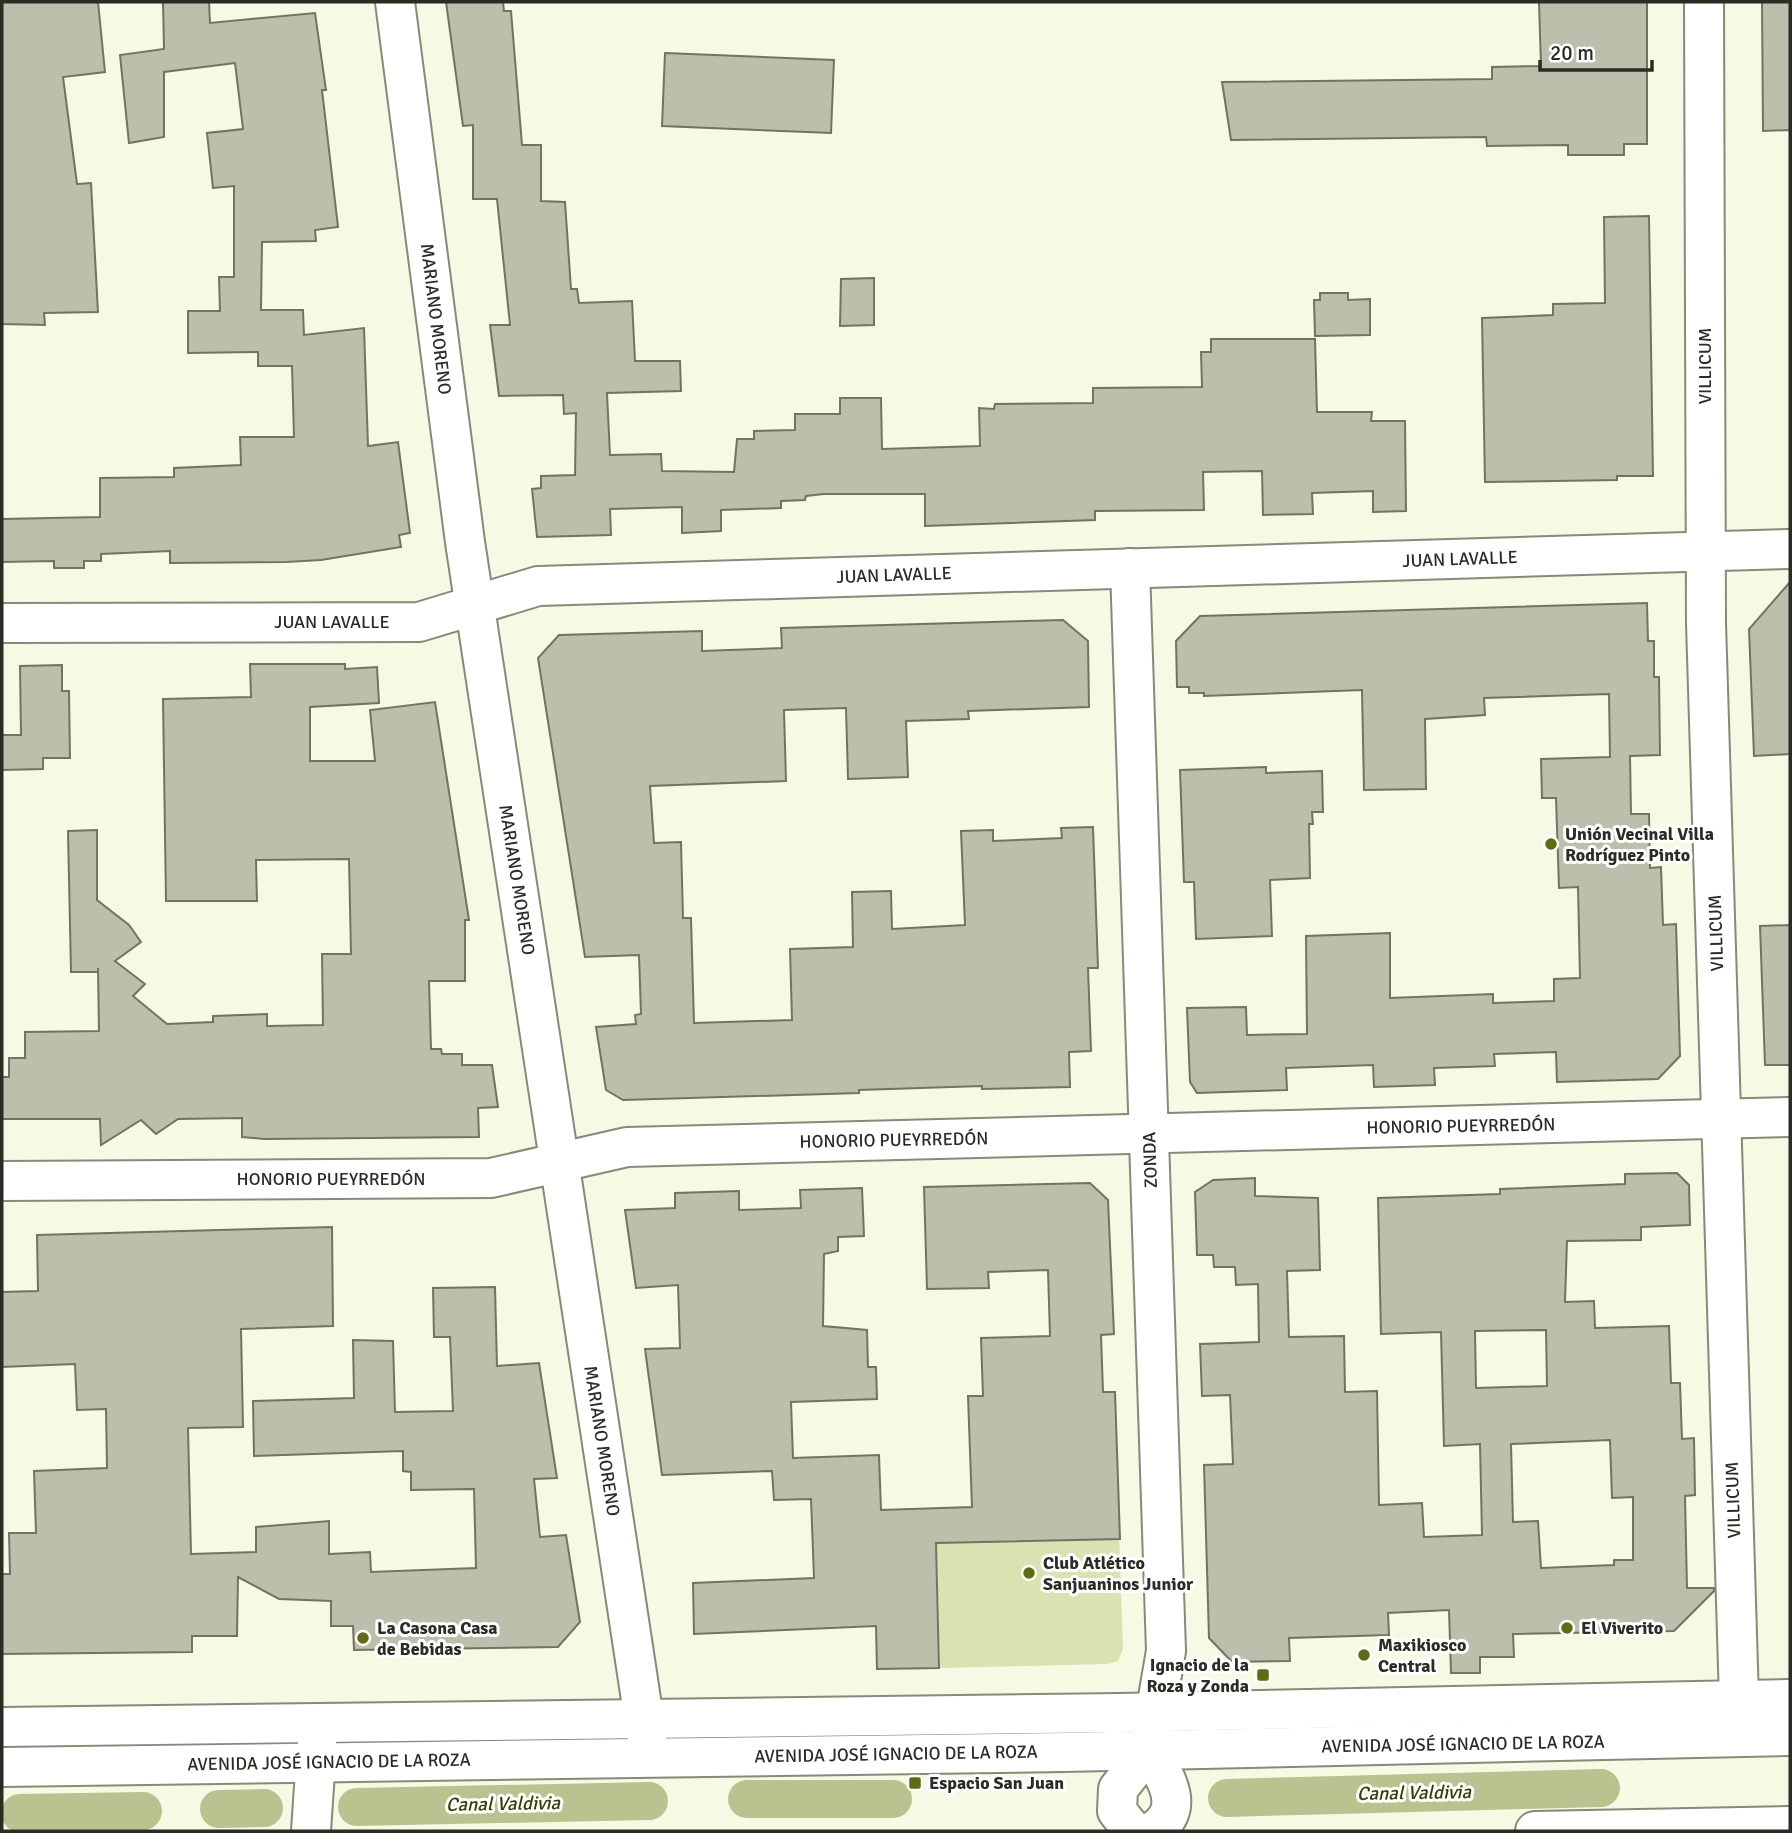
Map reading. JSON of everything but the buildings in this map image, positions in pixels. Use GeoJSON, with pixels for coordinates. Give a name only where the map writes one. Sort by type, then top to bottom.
{"type":"FeatureCollection","features":[{"type":"Feature","properties":{"kind":"street","name":"MARIANO MORENO"},"geometry":{"type":"LineString","coordinates":[[395,2],[474,605],[650,1757]]}},
{"type":"Feature","properties":{"kind":"street","name":"VILLICUM"},"geometry":{"type":"LineString","coordinates":[[1704,2],[1706,551],[1741,1738]]}},
{"type":"Feature","properties":{"kind":"street","name":"JUAN LAVALLE"},"geometry":{"type":"LineString","coordinates":[[2,623],[419,622],[538,586],[1790,549]]}},
{"type":"Feature","properties":{"kind":"street","name":"ZONDA"},"geometry":{"type":"LineString","coordinates":[[1130,568],[1166,1651],[1149,1750],[1118,1789],[1117,1811],[1133,1831]]}},
{"type":"Feature","properties":{"kind":"street","name":"HONORIO PUEYRREDÓN"},"geometry":{"type":"LineString","coordinates":[[2,1181],[491,1178],[627,1147],[1790,1117]]}},
{"type":"Feature","properties":{"kind":"street"},"geometry":{"type":"LineString","coordinates":[[2,1727],[1156,1712],[1790,1699]]}},
{"type":"Feature","properties":{"kind":"street"},"geometry":{"type":"LineString","coordinates":[[311,1831],[318,1723]]}},
{"type":"Feature","properties":{"kind":"street","name":"AVENIDA JOSÉ IGNACIO DE LA ROZA"},"geometry":{"type":"LineString","coordinates":[[2,1767],[1149,1750],[1790,1737]]}},
{"type":"Feature","properties":{"kind":"street"},"geometry":{"type":"LineString","coordinates":[[1149,1750],[1171,1785],[1171,1808],[1160,1827],[1153,1831]]}},
{"type":"Feature","properties":{"kind":"street"},"geometry":{"type":"LineString","coordinates":[[1535,1831],[1790,1826]]}},
{"type":"Feature","properties":{"kind":"green space","name":"Club Atlético Sanjuaninos Junior"},"geometry":{"type":"Polygon","coordinates":[[[1118,1502],[1123,1649],[1118,1661],[1108,1664],[940,1668],[936,1508],[1118,1502]]]}},
{"type":"Feature","properties":{"kind":"waterway","name":"Canal Valdivia"},"geometry":{"type":"LineString","coordinates":[[1227,1798],[1601,1788]]}},
{"type":"Feature","properties":{"kind":"waterway","name":"Canal Valdivia"},"geometry":{"type":"LineString","coordinates":[[747,1799],[893,1799]]}},
{"type":"Feature","properties":{"kind":"waterway","name":"Canal Valdivia"},"geometry":{"type":"LineString","coordinates":[[357,1807],[649,1801]]}},
{"type":"Feature","properties":{"kind":"waterway","name":"Canal Valdivia"},"geometry":{"type":"LineString","coordinates":[[219,1809],[264,1808]]}},
{"type":"Feature","properties":{"kind":"waterway","name":"Canal Valdivia"},"geometry":{"type":"LineString","coordinates":[[20,1813],[143,1811]]}},
{"type":"Feature","properties":{"kind":"place","name":"Unión Vecinal Villa Rodríguez Pinto"},"geometry":{"type":"Point","coordinates":[1551,844]}},
{"type":"Feature","properties":{"kind":"place","name":"Club Atlético Sanjuaninos Junior"},"geometry":{"type":"Point","coordinates":[1029,1573]}},
{"type":"Feature","properties":{"kind":"place","name":"El Viverito"},"geometry":{"type":"Point","coordinates":[1567,1628]}},
{"type":"Feature","properties":{"kind":"place","name":"La Casona Casa de Bebidas"},"geometry":{"type":"Point","coordinates":[363,1638]}},
{"type":"Feature","properties":{"kind":"place","name":"Maxikiosco Central"},"geometry":{"type":"Point","coordinates":[1364,1655]}},
{"type":"Feature","properties":{"kind":"place","name":"Ignacio de la Roza y Zonda"},"geometry":{"type":"Point","coordinates":[1263,1675]}},
{"type":"Feature","properties":{"kind":"place","name":"Espacio San Juan"},"geometry":{"type":"Point","coordinates":[915,1783]}}]}
